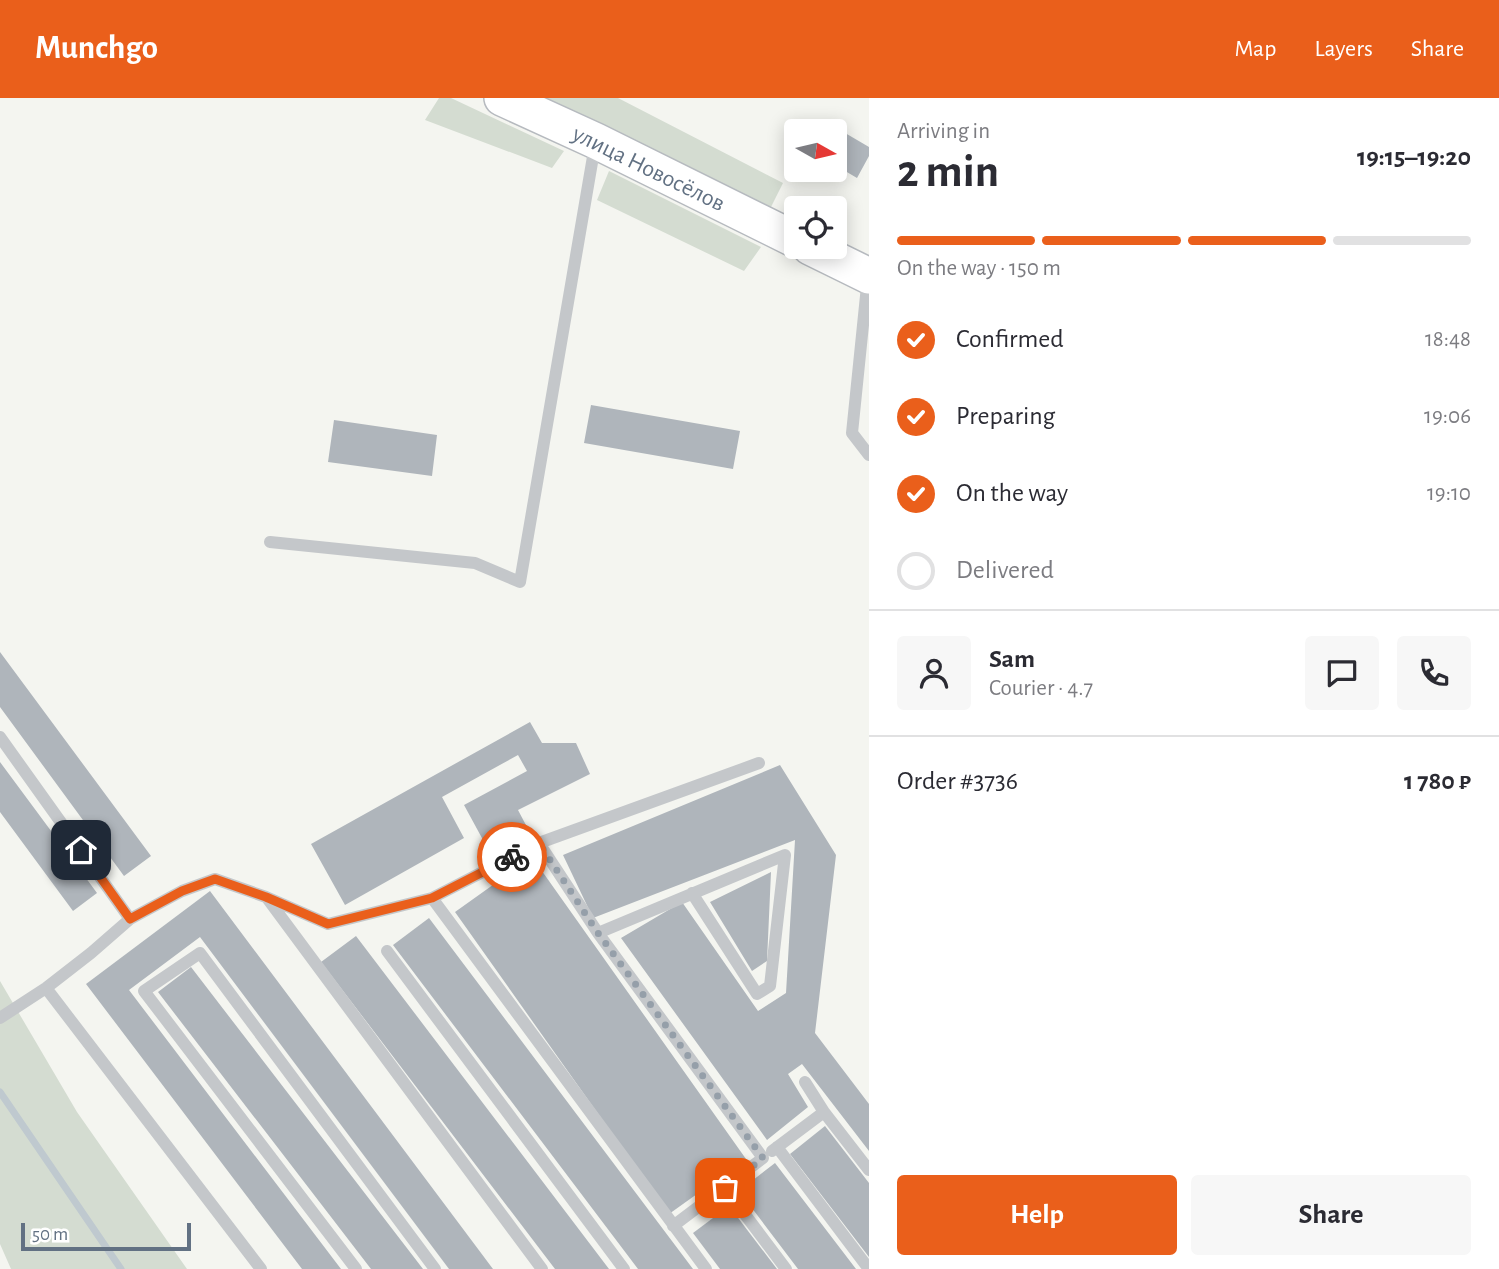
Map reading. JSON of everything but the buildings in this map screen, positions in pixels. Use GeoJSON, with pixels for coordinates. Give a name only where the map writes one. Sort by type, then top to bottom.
{"type":"FeatureCollection","features":[{"type":"Feature","properties":{"kind":"street","name":"улица Новосёлов"},"geometry":{"type":"LineString","coordinates":[[502,98],[596,141],[784,234]]}},
{"type":"Feature","properties":{"kind":"street"},"geometry":{"type":"LineString","coordinates":[[834,259],[868,276]]}},
{"type":"Feature","properties":{"kind":"lane"},"geometry":{"type":"LineString","coordinates":[[270,542],[475,562],[520,582],[596,141]]}},
{"type":"Feature","properties":{"kind":"lane"},"geometry":{"type":"LineString","coordinates":[[868,276],[852,433],[869,455]]}},
{"type":"Feature","properties":{"kind":"lane"},"geometry":{"type":"LineString","coordinates":[[0,737],[130,919]]}},
{"type":"Feature","properties":{"kind":"lane"},"geometry":{"type":"LineString","coordinates":[[0,1018],[46,988],[130,919],[182,891],[215,879],[266,897],[328,924],[432,898],[539,843],[759,762]]}},
{"type":"Feature","properties":{"kind":"lane"},"geometry":{"type":"LineString","coordinates":[[539,843],[598,933],[763,1158]]}},
{"type":"Feature","properties":{"kind":"lane"},"geometry":{"type":"LineString","coordinates":[[598,933],[692,893],[785,855],[770,986],[757,994],[692,893]]}},
{"type":"Feature","properties":{"kind":"lane"},"geometry":{"type":"LineString","coordinates":[[266,897],[542,1269]]}},
{"type":"Feature","properties":{"kind":"lane"},"geometry":{"type":"LineString","coordinates":[[432,898],[706,1269]]}},
{"type":"Feature","properties":{"kind":"lane"},"geometry":{"type":"LineString","coordinates":[[387,951],[624,1269]]}},
{"type":"Feature","properties":{"kind":"lane"},"geometry":{"type":"LineString","coordinates":[[356,1269],[144,991],[200,953],[435,1269]]}},
{"type":"Feature","properties":{"kind":"lane"},"geometry":{"type":"LineString","coordinates":[[46,988],[261,1269]]}},
{"type":"Feature","properties":{"kind":"lane"},"geometry":{"type":"LineString","coordinates":[[805,1082],[824,1112],[869,1170]]}},
{"type":"Feature","properties":{"kind":"lane"},"geometry":{"type":"LineString","coordinates":[[673,1226],[824,1112]]}},
{"type":"Feature","properties":{"kind":"lane"},"geometry":{"type":"LineString","coordinates":[[777,1147],[869,1269]]}},
{"type":"Feature","properties":{"kind":"lane"},"geometry":{"type":"LineString","coordinates":[[725,1188],[786,1269]]}},
{"type":"Feature","properties":{"kind":"shaded area"},"geometry":{"type":"Polygon","coordinates":[[[439,98],[451,98],[564,151],[552,168],[425,120],[439,98]]]}},
{"type":"Feature","properties":{"kind":"shaded area"},"geometry":{"type":"Polygon","coordinates":[[[543,98],[618,98],[783,183],[771,207],[543,98]]]}},
{"type":"Feature","properties":{"kind":"shaded area"},"geometry":{"type":"Polygon","coordinates":[[[609,171],[761,247],[744,271],[597,200],[609,171]]]}},
{"type":"Feature","properties":{"kind":"shaded area"},"geometry":{"type":"Polygon","coordinates":[[[0,981],[77,1112],[187,1269],[11,1269],[0,1244],[0,981]]]}},
{"type":"Feature","properties":{"kind":"waterway"},"geometry":{"type":"LineString","coordinates":[[0,1092],[121,1269]]}},
{"type":"Feature","properties":{"kind":"way so far"},"geometry":{"type":"LineString","coordinates":[[512,857],[539,843],[598,933],[763,1158],[725,1188]]}},
{"type":"Feature","properties":{"kind":"route"},"geometry":{"type":"LineString","coordinates":[[81,850],[130,919],[182,891],[215,879],[266,897],[328,924],[432,898],[512,857]]}}]}
